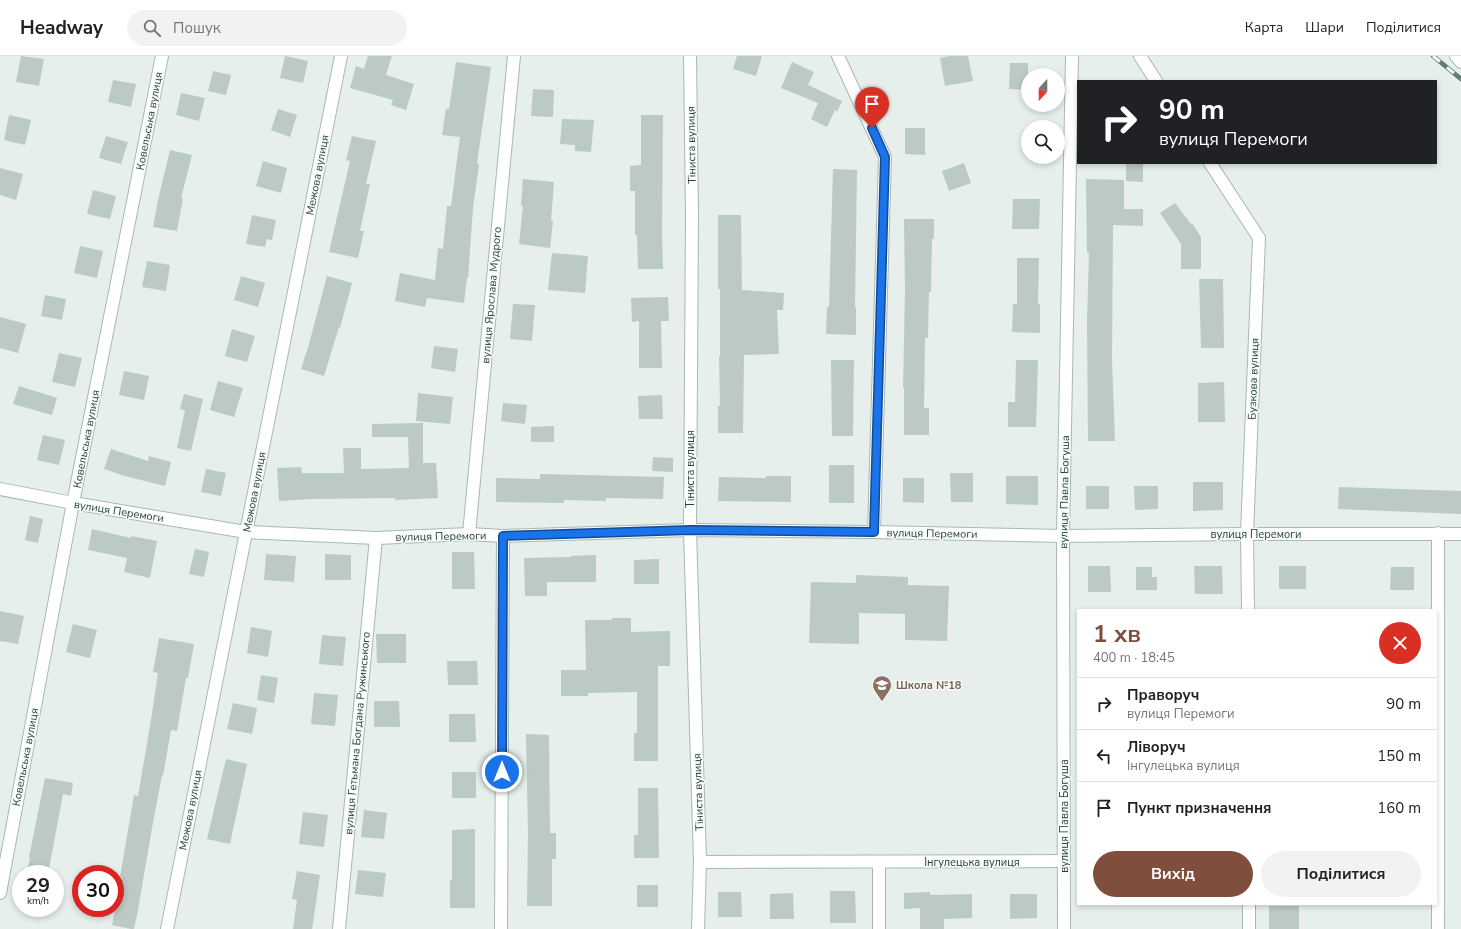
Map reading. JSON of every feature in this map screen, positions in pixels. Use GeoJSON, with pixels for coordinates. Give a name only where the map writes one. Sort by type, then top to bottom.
{"type":"FeatureCollection","features":[{"type":"Feature","properties":{"kind":"street","name":"Ковельська вулиця"},"geometry":{"type":"LineString","coordinates":[[0,894],[73,503],[162,56]]}},
{"type":"Feature","properties":{"kind":"street","name":"Межова вулиця"},"geometry":{"type":"LineString","coordinates":[[167,929],[341,56]]}},
{"type":"Feature","properties":{"kind":"street","name":"вулиця Ярослава Мудрого"},"geometry":{"type":"LineString","coordinates":[[469,534],[514,56]]}},
{"type":"Feature","properties":{"kind":"street","name":"Тіниста вулиця"},"geometry":{"type":"LineString","coordinates":[[690,56],[692,215],[690,530],[700,862],[698,929]]}},
{"type":"Feature","properties":{"kind":"street"},"geometry":{"type":"LineString","coordinates":[[838,56],[885,157],[874,532]]}},
{"type":"Feature","properties":{"kind":"street","name":"вулиця Павла Богуша"},"geometry":{"type":"LineString","coordinates":[[1064,929],[1062,536],[1072,56]]}},
{"type":"Feature","properties":{"kind":"street"},"geometry":{"type":"LineString","coordinates":[[1140,56],[1155,80]]}},
{"type":"Feature","properties":{"kind":"street"},"geometry":{"type":"LineString","coordinates":[[1456,56],[1461,62]]}},
{"type":"Feature","properties":{"kind":"street","name":"Бузкова вулиця"},"geometry":{"type":"LineString","coordinates":[[1211,164],[1259,238],[1247,534],[1248,609]]}},
{"type":"Feature","properties":{"kind":"street","name":"вулиця Перемоги"},"geometry":{"type":"LineString","coordinates":[[0,489],[73,503],[246,532],[376,538],[469,534],[503,536],[690,530],[1062,536],[1461,534]]}},
{"type":"Feature","properties":{"kind":"street"},"geometry":{"type":"LineString","coordinates":[[1438,533],[1438,929]]}},
{"type":"Feature","properties":{"kind":"street"},"geometry":{"type":"LineString","coordinates":[[502,929],[503,536]]}},
{"type":"Feature","properties":{"kind":"street","name":"вулиця Гетьмана Богдана Ружинського"},"geometry":{"type":"LineString","coordinates":[[339,929],[376,538]]}},
{"type":"Feature","properties":{"kind":"street","name":"Інгулецька вулиця"},"geometry":{"type":"LineString","coordinates":[[700,862],[1064,861]]}},
{"type":"Feature","properties":{"kind":"street"},"geometry":{"type":"LineString","coordinates":[[879,862],[879,929]]}},
{"type":"Feature","properties":{"kind":"street"},"geometry":{"type":"LineString","coordinates":[[1249,905],[1249,929]]}},
{"type":"Feature","properties":{"kind":"building"},"geometry":{"type":"Polygon","coordinates":[[[21,56],[44,59],[39,86],[16,82],[21,56]]]}},
{"type":"Feature","properties":{"kind":"building"},"geometry":{"type":"Polygon","coordinates":[[[285,56],[308,61],[303,83],[280,78],[285,56]]]}},
{"type":"Feature","properties":{"kind":"building"},"geometry":{"type":"Polygon","coordinates":[[[368,56],[392,56],[386,75],[414,84],[406,110],[391,105],[393,100],[350,88],[356,66],[364,69],[368,56]]]}},
{"type":"Feature","properties":{"kind":"building"},"geometry":{"type":"Polygon","coordinates":[[[737,56],[762,56],[756,76],[733,69],[737,56]]]}},
{"type":"Feature","properties":{"kind":"building"},"geometry":{"type":"Polygon","coordinates":[[[949,56],[968,56],[973,81],[945,86],[940,58],[949,56]]]}},
{"type":"Feature","properties":{"kind":"building"},"geometry":{"type":"Polygon","coordinates":[[[456,62],[491,67],[477,163],[479,164],[473,208],[468,278],[464,303],[427,298],[425,307],[395,301],[400,273],[435,280],[438,248],[443,249],[447,206],[451,206],[460,137],[442,135],[446,109],[449,109],[456,62]]]}},
{"type":"Feature","properties":{"kind":"building"},"geometry":{"type":"Polygon","coordinates":[[[792,62],[814,72],[808,85],[842,101],[837,112],[835,110],[827,127],[811,119],[818,103],[781,88],[792,62]]]}},
{"type":"Feature","properties":{"kind":"building"},"geometry":{"type":"Polygon","coordinates":[[[1010,63],[1028,63],[1028,68],[1021,68],[1021,90],[1009,89],[1010,63]]]}},
{"type":"Feature","properties":{"kind":"building"},"geometry":{"type":"Polygon","coordinates":[[[213,71],[231,75],[226,95],[208,91],[213,71]]]}},
{"type":"Feature","properties":{"kind":"building"},"geometry":{"type":"Polygon","coordinates":[[[113,80],[136,84],[131,107],[108,102],[113,80]]]}},
{"type":"Feature","properties":{"kind":"building"},"geometry":{"type":"Polygon","coordinates":[[[533,89],[554,90],[553,117],[531,116],[533,89]]]}},
{"type":"Feature","properties":{"kind":"building"},"geometry":{"type":"Polygon","coordinates":[[[181,93],[205,98],[199,121],[176,115],[181,93]]]}},
{"type":"Feature","properties":{"kind":"building"},"geometry":{"type":"Polygon","coordinates":[[[278,109],[297,115],[290,137],[271,130],[278,109]]]}},
{"type":"Feature","properties":{"kind":"building"},"geometry":{"type":"Polygon","coordinates":[[[9,115],[31,120],[25,145],[4,140],[9,115]]]}},
{"type":"Feature","properties":{"kind":"building"},"geometry":{"type":"Polygon","coordinates":[[[641,115],[663,115],[663,269],[638,269],[637,235],[635,235],[635,191],[630,191],[630,166],[641,165],[641,115]]]}},
{"type":"Feature","properties":{"kind":"building"},"geometry":{"type":"Polygon","coordinates":[[[562,119],[594,120],[591,152],[575,151],[575,145],[560,144],[562,119]]]}},
{"type":"Feature","properties":{"kind":"building"},"geometry":{"type":"Polygon","coordinates":[[[905,128],[925,128],[925,155],[905,154],[905,128]]]}},
{"type":"Feature","properties":{"kind":"building"},"geometry":{"type":"Polygon","coordinates":[[[106,136],[128,142],[121,164],[99,158],[106,136]]]}},
{"type":"Feature","properties":{"kind":"building"},"geometry":{"type":"Polygon","coordinates":[[[352,136],[376,141],[366,184],[370,184],[360,231],[364,231],[358,258],[329,252],[350,161],[346,160],[352,136]]]}},
{"type":"Feature","properties":{"kind":"building"},"geometry":{"type":"Polygon","coordinates":[[[170,150],[192,155],[181,198],[183,198],[177,231],[153,227],[170,150]]]}},
{"type":"Feature","properties":{"kind":"building"},"geometry":{"type":"Polygon","coordinates":[[[263,161],[287,168],[281,193],[256,186],[263,161]]]}},
{"type":"Feature","properties":{"kind":"building"},"geometry":{"type":"Polygon","coordinates":[[[964,163],[971,183],[949,191],[942,171],[964,163]]]}},
{"type":"Feature","properties":{"kind":"building"},"geometry":{"type":"Polygon","coordinates":[[[1126,164],[1143,164],[1143,182],[1126,181],[1126,164]]]}},
{"type":"Feature","properties":{"kind":"building"},"geometry":{"type":"Polygon","coordinates":[[[0,168],[23,174],[16,200],[0,195],[0,168]]]}},
{"type":"Feature","properties":{"kind":"building"},"geometry":{"type":"Polygon","coordinates":[[[833,169],[857,170],[856,335],[826,334],[827,307],[829,307],[833,169]]]}},
{"type":"Feature","properties":{"kind":"building"},"geometry":{"type":"Polygon","coordinates":[[[523,179],[554,182],[551,221],[553,221],[550,248],[519,244],[523,206],[521,206],[523,179]]]}},
{"type":"Feature","properties":{"kind":"building"},"geometry":{"type":"Polygon","coordinates":[[[1086,179],[1124,180],[1124,209],[1143,209],[1143,226],[1113,225],[1112,360],[1115,441],[1088,441],[1087,320],[1089,253],[1087,253],[1086,179]]]}},
{"type":"Feature","properties":{"kind":"building"},"geometry":{"type":"Polygon","coordinates":[[[93,190],[116,196],[110,219],[87,214],[93,190]]]}},
{"type":"Feature","properties":{"kind":"building"},"geometry":{"type":"Polygon","coordinates":[[[1013,199],[1040,199],[1039,229],[1012,229],[1013,199]]]}},
{"type":"Feature","properties":{"kind":"building"},"geometry":{"type":"Polygon","coordinates":[[[1175,203],[1191,224],[1192,223],[1201,237],[1201,269],[1181,269],[1181,244],[1160,213],[1175,203]]]}},
{"type":"Feature","properties":{"kind":"building"},"geometry":{"type":"Polygon","coordinates":[[[252,215],[276,220],[272,240],[267,239],[265,247],[246,244],[252,215]]]}},
{"type":"Feature","properties":{"kind":"building"},"geometry":{"type":"Polygon","coordinates":[[[718,215],[741,215],[742,290],[784,293],[783,310],[777,310],[779,354],[744,355],[743,433],[718,433],[718,406],[720,406],[720,289],[718,289],[718,215]]]}},
{"type":"Feature","properties":{"kind":"building"},"geometry":{"type":"Polygon","coordinates":[[[904,219],[934,219],[931,292],[929,292],[928,338],[925,338],[924,408],[929,408],[929,435],[904,435],[904,219]]]}},
{"type":"Feature","properties":{"kind":"building"},"geometry":{"type":"Polygon","coordinates":[[[80,246],[103,251],[97,278],[74,273],[80,246]]]}},
{"type":"Feature","properties":{"kind":"building"},"geometry":{"type":"Polygon","coordinates":[[[552,253],[588,256],[585,293],[548,290],[552,253]]]}},
{"type":"Feature","properties":{"kind":"building"},"geometry":{"type":"Polygon","coordinates":[[[1017,258],[1039,258],[1038,304],[1040,304],[1040,333],[1012,332],[1013,304],[1017,304],[1017,258]]]}},
{"type":"Feature","properties":{"kind":"building"},"geometry":{"type":"Polygon","coordinates":[[[147,261],[170,265],[166,291],[142,287],[147,261]]]}},
{"type":"Feature","properties":{"kind":"building"},"geometry":{"type":"Polygon","coordinates":[[[241,276],[265,283],[258,307],[234,300],[241,276]]]}},
{"type":"Feature","properties":{"kind":"building"},"geometry":{"type":"Polygon","coordinates":[[[327,276],[352,283],[340,328],[339,327],[324,376],[301,369],[327,276]]]}},
{"type":"Feature","properties":{"kind":"building"},"geometry":{"type":"Polygon","coordinates":[[[1199,279],[1223,279],[1224,348],[1201,348],[1199,279]]]}},
{"type":"Feature","properties":{"kind":"building"},"geometry":{"type":"Polygon","coordinates":[[[45,295],[66,299],[62,320],[41,316],[45,295]]]}},
{"type":"Feature","properties":{"kind":"building"},"geometry":{"type":"Polygon","coordinates":[[[668,297],[669,321],[661,321],[662,368],[639,368],[639,321],[632,322],[631,298],[668,297]]]}},
{"type":"Feature","properties":{"kind":"building"},"geometry":{"type":"Polygon","coordinates":[[[513,304],[535,305],[532,341],[510,339],[513,304]]]}},
{"type":"Feature","properties":{"kind":"building"},"geometry":{"type":"Polygon","coordinates":[[[0,317],[26,324],[18,353],[0,348],[0,317]]]}},
{"type":"Feature","properties":{"kind":"building"},"geometry":{"type":"Polygon","coordinates":[[[232,329],[255,336],[247,362],[225,356],[232,329]]]}},
{"type":"Feature","properties":{"kind":"building"},"geometry":{"type":"Polygon","coordinates":[[[434,346],[458,349],[455,372],[431,368],[434,346]]]}},
{"type":"Feature","properties":{"kind":"building"},"geometry":{"type":"Polygon","coordinates":[[[59,353],[82,358],[75,387],[52,382],[59,353]]]}},
{"type":"Feature","properties":{"kind":"building"},"geometry":{"type":"Polygon","coordinates":[[[831,360],[854,360],[853,436],[832,436],[831,360]]]}},
{"type":"Feature","properties":{"kind":"building"},"geometry":{"type":"Polygon","coordinates":[[[1016,360],[1038,360],[1036,427],[1008,427],[1008,402],[1015,402],[1016,360]]]}},
{"type":"Feature","properties":{"kind":"building"},"geometry":{"type":"Polygon","coordinates":[[[124,371],[149,376],[144,400],[119,395],[124,371]]]}},
{"type":"Feature","properties":{"kind":"building"},"geometry":{"type":"Polygon","coordinates":[[[218,381],[243,388],[234,417],[210,410],[218,381]]]}},
{"type":"Feature","properties":{"kind":"building"},"geometry":{"type":"Polygon","coordinates":[[[1224,382],[1225,422],[1198,422],[1198,383],[1224,382]]]}},
{"type":"Feature","properties":{"kind":"building"},"geometry":{"type":"Polygon","coordinates":[[[19,386],[57,398],[52,415],[13,404],[19,386]]]}},
{"type":"Feature","properties":{"kind":"building"},"geometry":{"type":"Polygon","coordinates":[[[418,393],[453,397],[450,424],[416,421],[418,393]]]}},
{"type":"Feature","properties":{"kind":"building"},"geometry":{"type":"Polygon","coordinates":[[[184,394],[203,399],[191,451],[177,448],[185,410],[180,409],[184,394]]]}},
{"type":"Feature","properties":{"kind":"building"},"geometry":{"type":"Polygon","coordinates":[[[662,395],[663,419],[639,419],[638,396],[662,395]]]}},
{"type":"Feature","properties":{"kind":"building"},"geometry":{"type":"Polygon","coordinates":[[[503,403],[527,405],[525,424],[501,421],[503,403]]]}},
{"type":"Feature","properties":{"kind":"building"},"geometry":{"type":"Polygon","coordinates":[[[423,423],[423,463],[436,463],[438,498],[395,500],[395,498],[310,499],[279,501],[277,468],[301,467],[302,473],[344,473],[343,448],[361,448],[361,469],[409,468],[408,437],[372,437],[372,424],[423,423]]]}},
{"type":"Feature","properties":{"kind":"building"},"geometry":{"type":"Polygon","coordinates":[[[554,426],[554,442],[531,442],[531,427],[554,426]]]}},
{"type":"Feature","properties":{"kind":"building"},"geometry":{"type":"Polygon","coordinates":[[[43,435],[65,440],[59,465],[37,460],[43,435]]]}},
{"type":"Feature","properties":{"kind":"building"},"geometry":{"type":"Polygon","coordinates":[[[111,449],[148,461],[149,456],[171,462],[165,486],[104,469],[111,449]]]}},
{"type":"Feature","properties":{"kind":"building"},"geometry":{"type":"Polygon","coordinates":[[[653,457],[673,458],[673,472],[652,471],[653,457]]]}},
{"type":"Feature","properties":{"kind":"building"},"geometry":{"type":"Polygon","coordinates":[[[829,465],[854,465],[854,503],[829,503],[829,465]]]}},
{"type":"Feature","properties":{"kind":"building"},"geometry":{"type":"Polygon","coordinates":[[[206,469],[226,473],[221,496],[201,492],[206,469]]]}},
{"type":"Feature","properties":{"kind":"building"},"geometry":{"type":"Polygon","coordinates":[[[950,473],[973,473],[973,502],[951,502],[950,473]]]}},
{"type":"Feature","properties":{"kind":"building"},"geometry":{"type":"Polygon","coordinates":[[[540,474],[664,477],[663,499],[606,498],[606,501],[564,500],[564,503],[496,502],[496,478],[540,479],[540,474]]]}},
{"type":"Feature","properties":{"kind":"building"},"geometry":{"type":"Polygon","coordinates":[[[766,476],[791,476],[791,502],[718,501],[719,477],[766,478],[766,476]]]}},
{"type":"Feature","properties":{"kind":"building"},"geometry":{"type":"Polygon","coordinates":[[[1006,476],[1038,476],[1038,505],[1006,504],[1006,476]]]}},
{"type":"Feature","properties":{"kind":"building"},"geometry":{"type":"Polygon","coordinates":[[[903,478],[924,478],[924,503],[903,502],[903,478]]]}},
{"type":"Feature","properties":{"kind":"building"},"geometry":{"type":"Polygon","coordinates":[[[1193,482],[1223,482],[1223,510],[1193,511],[1193,482]]]}},
{"type":"Feature","properties":{"kind":"building"},"geometry":{"type":"Polygon","coordinates":[[[1086,486],[1109,486],[1109,509],[1086,509],[1086,486]]]}},
{"type":"Feature","properties":{"kind":"building"},"geometry":{"type":"Polygon","coordinates":[[[1134,486],[1158,486],[1158,509],[1135,510],[1134,486]]]}},
{"type":"Feature","properties":{"kind":"building"},"geometry":{"type":"Polygon","coordinates":[[[1339,487],[1461,491],[1461,514],[1338,509],[1339,487]]]}},
{"type":"Feature","properties":{"kind":"building"},"geometry":{"type":"Polygon","coordinates":[[[30,516],[43,519],[38,543],[25,540],[30,516]]]}},
{"type":"Feature","properties":{"kind":"building"},"geometry":{"type":"Polygon","coordinates":[[[92,529],[131,538],[131,536],[157,541],[150,578],[124,572],[127,558],[88,550],[92,529]]]}},
{"type":"Feature","properties":{"kind":"building"},"geometry":{"type":"Polygon","coordinates":[[[195,549],[209,552],[204,577],[189,574],[195,549]]]}},
{"type":"Feature","properties":{"kind":"building"},"geometry":{"type":"Polygon","coordinates":[[[452,552],[474,552],[475,589],[452,589],[452,552]]]}},
{"type":"Feature","properties":{"kind":"building"},"geometry":{"type":"Polygon","coordinates":[[[266,554],[296,556],[294,582],[264,580],[266,554]]]}},
{"type":"Feature","properties":{"kind":"building"},"geometry":{"type":"Polygon","coordinates":[[[325,554],[351,555],[351,580],[325,580],[325,554]]]}},
{"type":"Feature","properties":{"kind":"building"},"geometry":{"type":"Polygon","coordinates":[[[596,555],[596,582],[547,582],[547,596],[525,596],[524,558],[596,555]]]}},
{"type":"Feature","properties":{"kind":"building"},"geometry":{"type":"Polygon","coordinates":[[[659,559],[659,584],[634,584],[634,560],[659,559]]]}},
{"type":"Feature","properties":{"kind":"building"},"geometry":{"type":"Polygon","coordinates":[[[1088,566],[1110,566],[1111,592],[1088,592],[1088,566]]]}},
{"type":"Feature","properties":{"kind":"building"},"geometry":{"type":"Polygon","coordinates":[[[1194,566],[1222,566],[1223,594],[1195,594],[1194,566]]]}},
{"type":"Feature","properties":{"kind":"building"},"geometry":{"type":"Polygon","coordinates":[[[1279,566],[1306,566],[1306,589],[1279,589],[1279,566]]]}},
{"type":"Feature","properties":{"kind":"building"},"geometry":{"type":"Polygon","coordinates":[[[1136,567],[1152,567],[1152,577],[1157,577],[1157,590],[1136,590],[1136,567]]]}},
{"type":"Feature","properties":{"kind":"building"},"geometry":{"type":"Polygon","coordinates":[[[1391,567],[1414,567],[1414,590],[1390,590],[1391,567]]]}},
{"type":"Feature","properties":{"kind":"building"},"geometry":{"type":"Polygon","coordinates":[[[856,575],[908,577],[908,585],[949,586],[947,641],[905,640],[905,614],[859,613],[859,644],[809,643],[811,582],[856,583],[856,575]]]}},
{"type":"Feature","properties":{"kind":"building"},"geometry":{"type":"Polygon","coordinates":[[[0,611],[24,616],[18,644],[0,641],[0,611]]]}},
{"type":"Feature","properties":{"kind":"building"},"geometry":{"type":"Polygon","coordinates":[[[612,618],[631,618],[631,632],[670,631],[670,666],[658,666],[658,761],[634,761],[634,733],[637,733],[637,692],[588,693],[588,696],[561,696],[561,670],[586,670],[585,620],[612,620],[612,618]]]}},
{"type":"Feature","properties":{"kind":"building"},"geometry":{"type":"Polygon","coordinates":[[[73,624],[97,630],[90,658],[66,652],[73,624]]]}},
{"type":"Feature","properties":{"kind":"building"},"geometry":{"type":"Polygon","coordinates":[[[251,627],[272,631],[268,657],[247,653],[251,627]]]}},
{"type":"Feature","properties":{"kind":"building"},"geometry":{"type":"Polygon","coordinates":[[[376,634],[406,634],[406,663],[377,663],[376,634]]]}},
{"type":"Feature","properties":{"kind":"building"},"geometry":{"type":"Polygon","coordinates":[[[322,635],[346,637],[343,666],[319,664],[322,635]]]}},
{"type":"Feature","properties":{"kind":"building"},"geometry":{"type":"Polygon","coordinates":[[[159,638],[194,644],[188,678],[186,678],[177,731],[171,730],[138,910],[134,929],[131,929],[112,925],[114,917],[124,917],[124,865],[122,865],[134,795],[138,796],[150,726],[158,673],[153,672],[159,638]]]}},
{"type":"Feature","properties":{"kind":"building"},"geometry":{"type":"Polygon","coordinates":[[[447,661],[477,661],[478,685],[448,685],[447,661]]]}},
{"type":"Feature","properties":{"kind":"building"},"geometry":{"type":"Polygon","coordinates":[[[261,675],[278,678],[274,703],[257,700],[261,675]]]}},
{"type":"Feature","properties":{"kind":"building"},"geometry":{"type":"Polygon","coordinates":[[[314,693],[338,695],[335,726],[311,724],[314,693]]]}},
{"type":"Feature","properties":{"kind":"building"},"geometry":{"type":"Polygon","coordinates":[[[374,701],[399,701],[400,727],[374,727],[374,701]]]}},
{"type":"Feature","properties":{"kind":"building"},"geometry":{"type":"Polygon","coordinates":[[[233,703],[257,708],[252,734],[227,729],[233,703]]]}},
{"type":"Feature","properties":{"kind":"building"},"geometry":{"type":"Polygon","coordinates":[[[449,714],[475,714],[476,742],[449,742],[449,714]]]}},
{"type":"Feature","properties":{"kind":"building"},"geometry":{"type":"Polygon","coordinates":[[[526,734],[549,735],[550,833],[556,833],[556,859],[552,859],[552,906],[527,906],[528,834],[526,734]]]}},
{"type":"Feature","properties":{"kind":"building"},"geometry":{"type":"Polygon","coordinates":[[[226,759],[247,764],[230,844],[207,839],[226,759]]]}},
{"type":"Feature","properties":{"kind":"building"},"geometry":{"type":"Polygon","coordinates":[[[452,772],[476,772],[476,798],[452,798],[452,772]]]}},
{"type":"Feature","properties":{"kind":"building"},"geometry":{"type":"Polygon","coordinates":[[[45,778],[73,783],[71,796],[63,794],[50,865],[29,865],[45,778]]]}},
{"type":"Feature","properties":{"kind":"building"},"geometry":{"type":"Polygon","coordinates":[[[638,788],[658,788],[659,858],[634,858],[634,835],[638,835],[638,788]]]}},
{"type":"Feature","properties":{"kind":"building"},"geometry":{"type":"Polygon","coordinates":[[[364,810],[387,813],[384,839],[361,837],[364,810]]]}},
{"type":"Feature","properties":{"kind":"building"},"geometry":{"type":"Polygon","coordinates":[[[303,812],[328,815],[324,847],[299,844],[303,812]]]}},
{"type":"Feature","properties":{"kind":"building"},"geometry":{"type":"Polygon","coordinates":[[[475,829],[475,908],[450,908],[450,880],[452,880],[452,830],[475,829]]]}},
{"type":"Feature","properties":{"kind":"building"},"geometry":{"type":"Polygon","coordinates":[[[358,870],[386,873],[383,897],[355,894],[358,870]]]}},
{"type":"Feature","properties":{"kind":"building"},"geometry":{"type":"Polygon","coordinates":[[[297,871],[320,875],[312,929],[293,929],[297,900],[292,899],[297,871]]]}},
{"type":"Feature","properties":{"kind":"building"},"geometry":{"type":"Polygon","coordinates":[[[637,885],[658,885],[658,907],[637,907],[637,885]]]}},
{"type":"Feature","properties":{"kind":"building"},"geometry":{"type":"Polygon","coordinates":[[[830,891],[855,891],[856,923],[830,923],[830,891]]]}},
{"type":"Feature","properties":{"kind":"building"},"geometry":{"type":"Polygon","coordinates":[[[718,892],[741,892],[742,917],[718,917],[718,892]]]}},
{"type":"Feature","properties":{"kind":"building"},"geometry":{"type":"Polygon","coordinates":[[[930,892],[930,895],[972,894],[972,918],[944,919],[944,929],[920,929],[920,908],[904,909],[904,893],[930,892]]]}},
{"type":"Feature","properties":{"kind":"building"},"geometry":{"type":"Polygon","coordinates":[[[793,893],[794,919],[770,919],[770,894],[793,893]]]}},
{"type":"Feature","properties":{"kind":"building"},"geometry":{"type":"Polygon","coordinates":[[[1010,894],[1037,894],[1037,918],[1010,919],[1010,894]]]}},
{"type":"Feature","properties":{"kind":"building"},"geometry":{"type":"Polygon","coordinates":[[[1269,906],[1299,906],[1299,929],[1269,929],[1269,906]]]}},
{"type":"Feature","properties":{"kind":"railway"},"geometry":{"type":"LineString","coordinates":[[1433,56],[1461,79]]}},
{"type":"Feature","properties":{"kind":"place","name":"Школа №18"},"geometry":{"type":"Point","coordinates":[882,702]}},
{"type":"Feature","properties":{"kind":"route"},"geometry":{"type":"LineString","coordinates":[[502,772],[503,536],[690,530],[874,532],[885,157],[872,128]]}}]}
